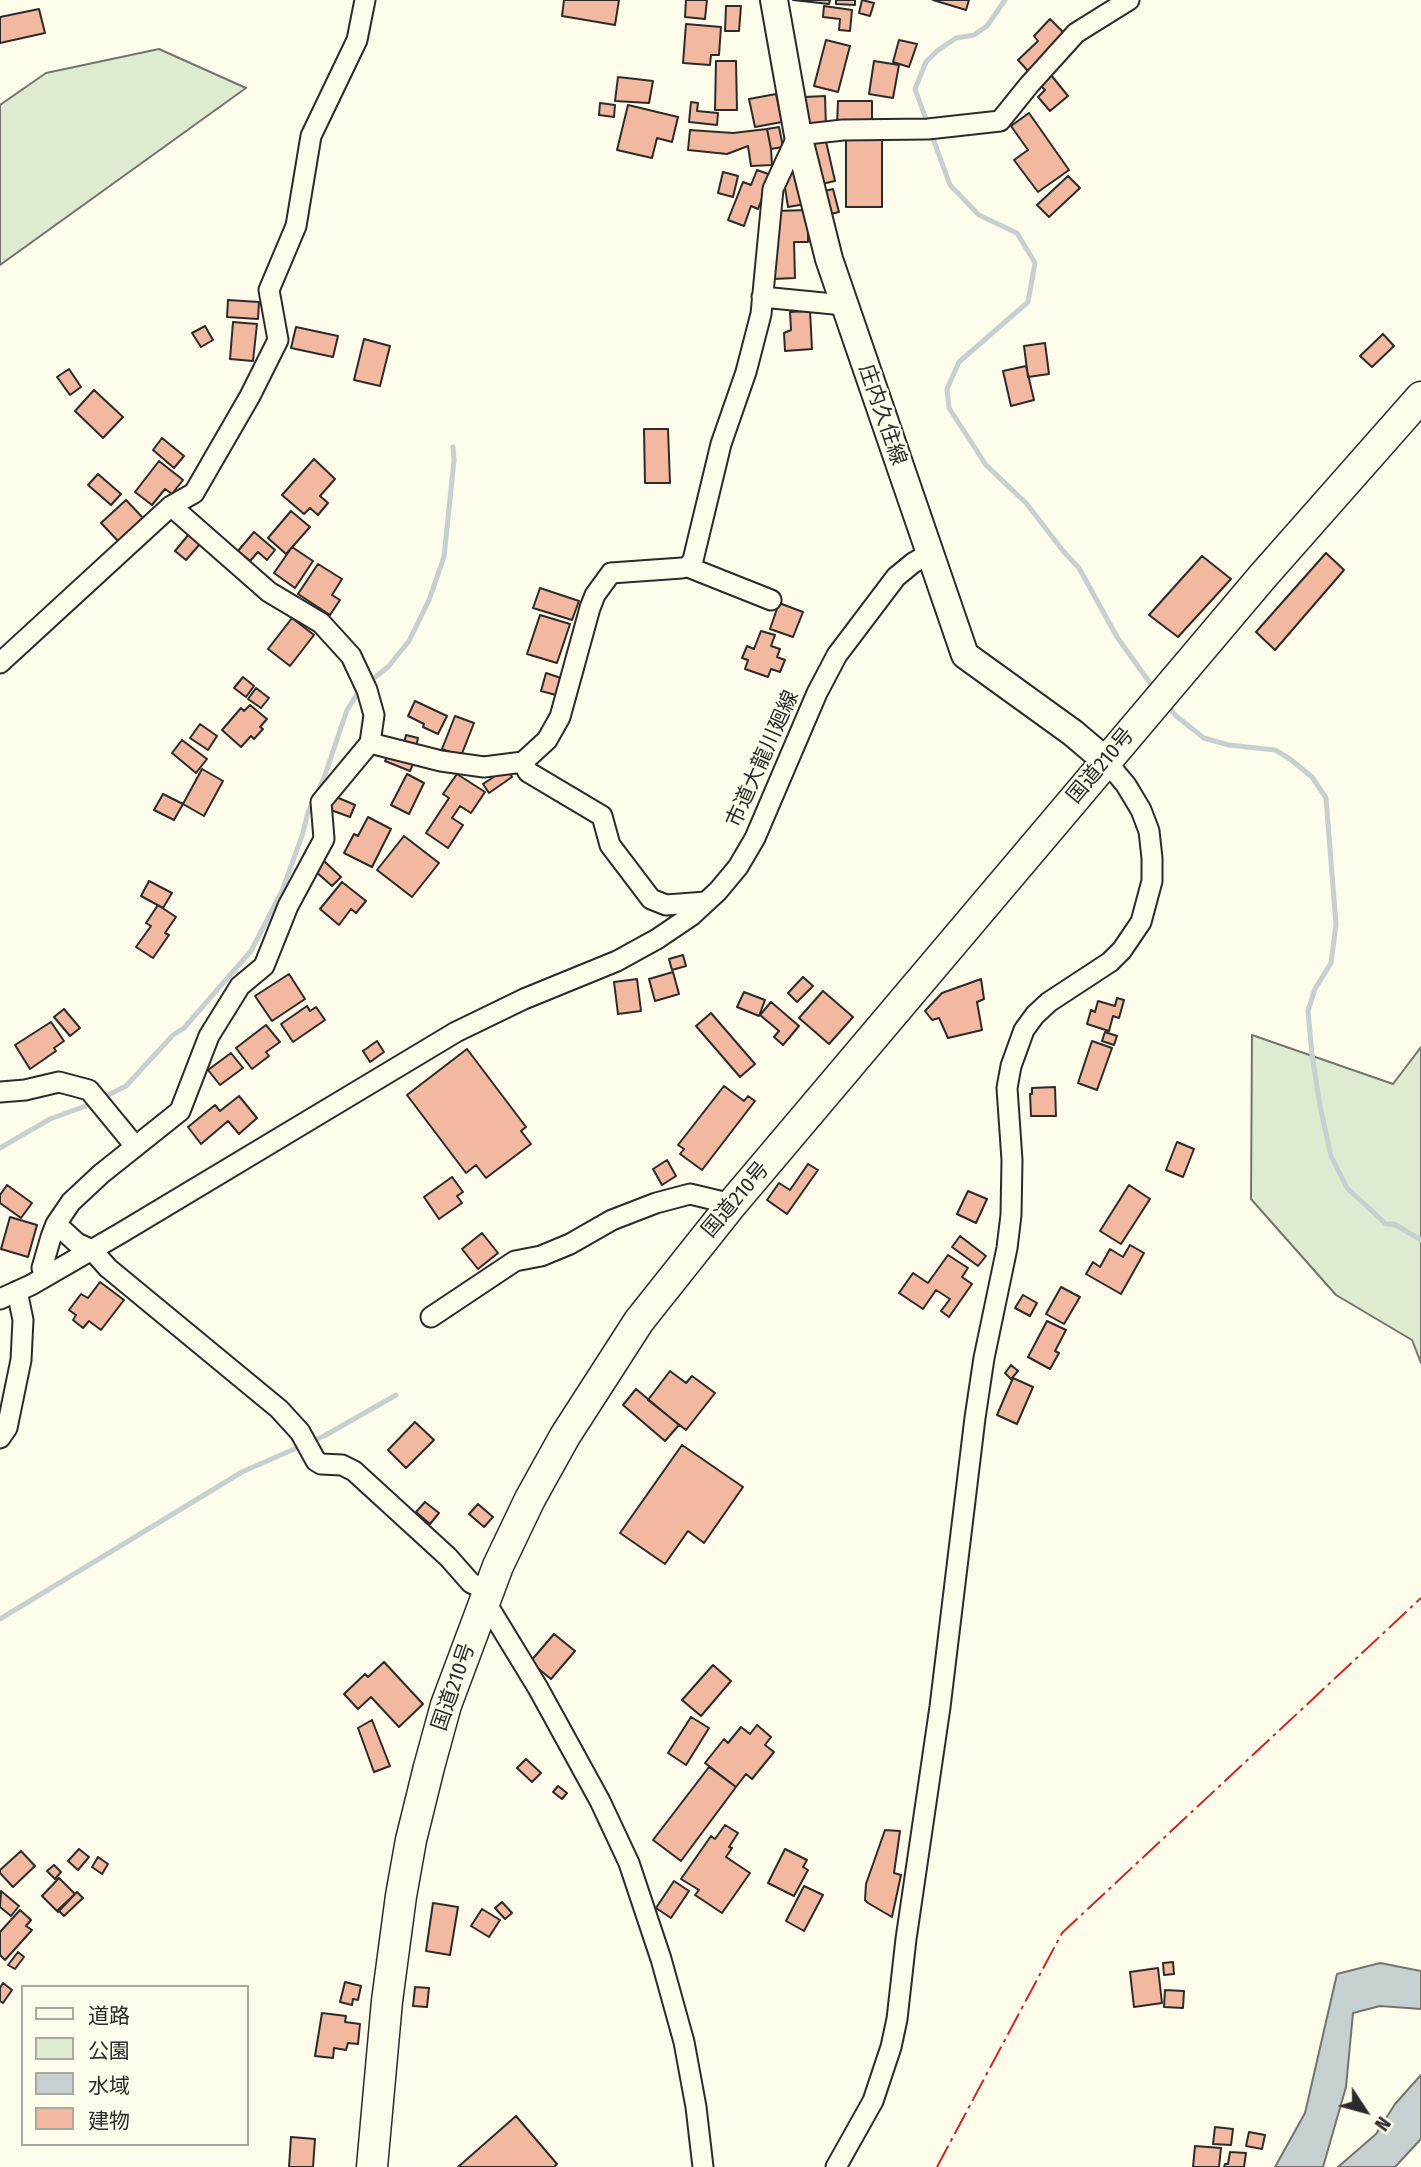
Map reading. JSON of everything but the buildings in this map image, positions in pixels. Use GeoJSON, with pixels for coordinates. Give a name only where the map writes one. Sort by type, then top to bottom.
{"type":"FeatureCollection","features":[{"type":"Feature","properties":{"kind":"highway","name":"国道210号"},"geometry":{"type":"LineString","coordinates":[[372,2167],[387,2001],[411,1840],[429,1767],[446,1705],[486,1596],[530,1499],[577,1417],[639,1321],[732,1205],[1272,566],[1418,405]]}},
{"type":"Feature","properties":{"kind":"main road","name":"庄内久住線"},"geometry":{"type":"LineString","coordinates":[[774,0],[798,135],[829,259],[965,655],[1073,733],[1106,761]]}},
{"type":"Feature","properties":{"kind":"street"},"geometry":{"type":"LineString","coordinates":[[0,663],[171,506],[194,493],[250,396],[278,340],[269,290],[296,226],[311,136],[357,40],[365,0]]}},
{"type":"Feature","properties":{"kind":"street"},"geometry":{"type":"LineString","coordinates":[[688,567],[693,560],[721,444],[746,372],[761,314],[773,189],[798,135],[1000,121],[1028,85],[1076,33],[1129,0]]}},
{"type":"Feature","properties":{"kind":"street"},"geometry":{"type":"LineString","coordinates":[[762,297],[844,305]]}},
{"type":"Feature","properties":{"kind":"street"},"geometry":{"type":"LineString","coordinates":[[45,1277],[43,1268],[56,1224],[71,1202],[101,1174],[180,1111],[209,1036],[240,986],[264,967],[288,906],[324,839],[321,802],[370,743],[374,715],[367,690],[351,656],[321,623],[269,592],[171,506]]}},
{"type":"Feature","properties":{"kind":"street","name":"市道大龍川廻線"},"geometry":{"type":"LineString","coordinates":[[9,1295],[92,1250],[456,1032],[524,999],[617,961],[691,916],[738,867],[755,838],[817,692],[837,655],[896,577],[930,553]]}},
{"type":"Feature","properties":{"kind":"street"},"geometry":{"type":"LineString","coordinates":[[370,743],[441,761],[484,767],[523,762],[547,740],[560,717],[594,595],[611,573],[688,567],[771,600]]}},
{"type":"Feature","properties":{"kind":"street"},"geometry":{"type":"LineString","coordinates":[[836,2167],[873,2101],[891,2047],[897,2019],[940,1707],[975,1418],[984,1358],[1007,1248],[1011,1215],[1012,1160],[1007,1088],[1016,1048],[1024,1030],[1049,1002],[1110,962],[1122,950],[1141,922],[1148,902],[1152,881],[1149,831],[1141,810],[1126,785],[1106,761]]}},
{"type":"Feature","properties":{"kind":"street"},"geometry":{"type":"LineString","coordinates":[[523,762],[528,772],[602,816],[610,845],[651,899],[666,905],[706,902]]}},
{"type":"Feature","properties":{"kind":"street"},"geometry":{"type":"LineString","coordinates":[[0,1092],[59,1083],[89,1090],[135,1146]]}},
{"type":"Feature","properties":{"kind":"street"},"geometry":{"type":"LineString","coordinates":[[431,1317],[515,1261],[541,1256],[570,1244],[634,1211],[690,1194],[732,1205]]}},
{"type":"Feature","properties":{"kind":"street"},"geometry":{"type":"LineString","coordinates":[[56,1224],[77,1243],[92,1250],[108,1268],[284,1414],[300,1432],[316,1461],[321,1464],[342,1465],[354,1471],[448,1557],[486,1596],[600,1801],[629,1863],[661,1959],[684,2042],[703,2167]]}},
{"type":"Feature","properties":{"kind":"street"},"geometry":{"type":"LineString","coordinates":[[0,1438],[7,1428],[22,1360],[23,1320],[9,1295]]}},
{"type":"Feature","properties":{"kind":"green space"},"geometry":{"type":"Polygon","coordinates":[[[159,49],[246,88],[0,265],[0,105],[46,73],[159,49]]]}},
{"type":"Feature","properties":{"kind":"green space"},"geometry":{"type":"Polygon","coordinates":[[[1252,1035],[1393,1084],[1421,1047],[1421,1363],[1412,1340],[1336,1295],[1251,1199],[1252,1035]]]}},
{"type":"Feature","properties":{"kind":"water"},"geometry":{"type":"Polygon","coordinates":[[[1380,1963],[1421,1971],[1421,2009],[1380,2006],[1353,2013],[1346,2087],[1323,2167],[1275,2167],[1305,2113],[1337,1974],[1380,1963]]]}},
{"type":"Feature","properties":{"kind":"water"},"geometry":{"type":"Polygon","coordinates":[[[1421,2075],[1421,2139],[1395,2167],[1338,2167],[1376,2134],[1395,2104],[1421,2075]]]}},
{"type":"Feature","properties":{"kind":"waterway"},"geometry":{"type":"LineString","coordinates":[[1005,0],[987,26],[974,35],[956,38],[937,51],[926,62],[915,89],[950,185],[979,215],[1017,233],[1035,263],[1028,302],[959,362],[947,389],[949,408],[986,465],[1026,503],[1079,568],[1117,637],[1155,690]]}},
{"type":"Feature","properties":{"kind":"waterway"},"geometry":{"type":"LineString","coordinates":[[369,682],[388,667],[409,641],[429,600],[444,557],[453,447]]}},
{"type":"Feature","properties":{"kind":"waterway"},"geometry":{"type":"LineString","coordinates":[[102,1098],[126,1086],[173,1035],[184,1028],[251,951],[282,891],[308,812],[324,778],[347,710],[361,688]]}},
{"type":"Feature","properties":{"kind":"waterway"},"geometry":{"type":"LineString","coordinates":[[1168,706],[1176,716],[1204,738],[1229,745],[1275,750],[1312,777],[1326,798],[1336,925],[1331,963],[1315,989],[1308,1011],[1320,1106],[1331,1156],[1347,1188],[1386,1224],[1394,1224],[1421,1240]]}},
{"type":"Feature","properties":{"kind":"waterway"},"geometry":{"type":"LineString","coordinates":[[0,1148],[50,1119],[94,1103]]}},
{"type":"Feature","properties":{"kind":"waterway"},"geometry":{"type":"LineString","coordinates":[[0,1619],[242,1472],[324,1436],[396,1395]]}},
{"type":"Feature","properties":{"kind":"power"},"geometry":{"type":"LineString","coordinates":[[937,2167],[1062,1933],[1421,1598]]}}]}
